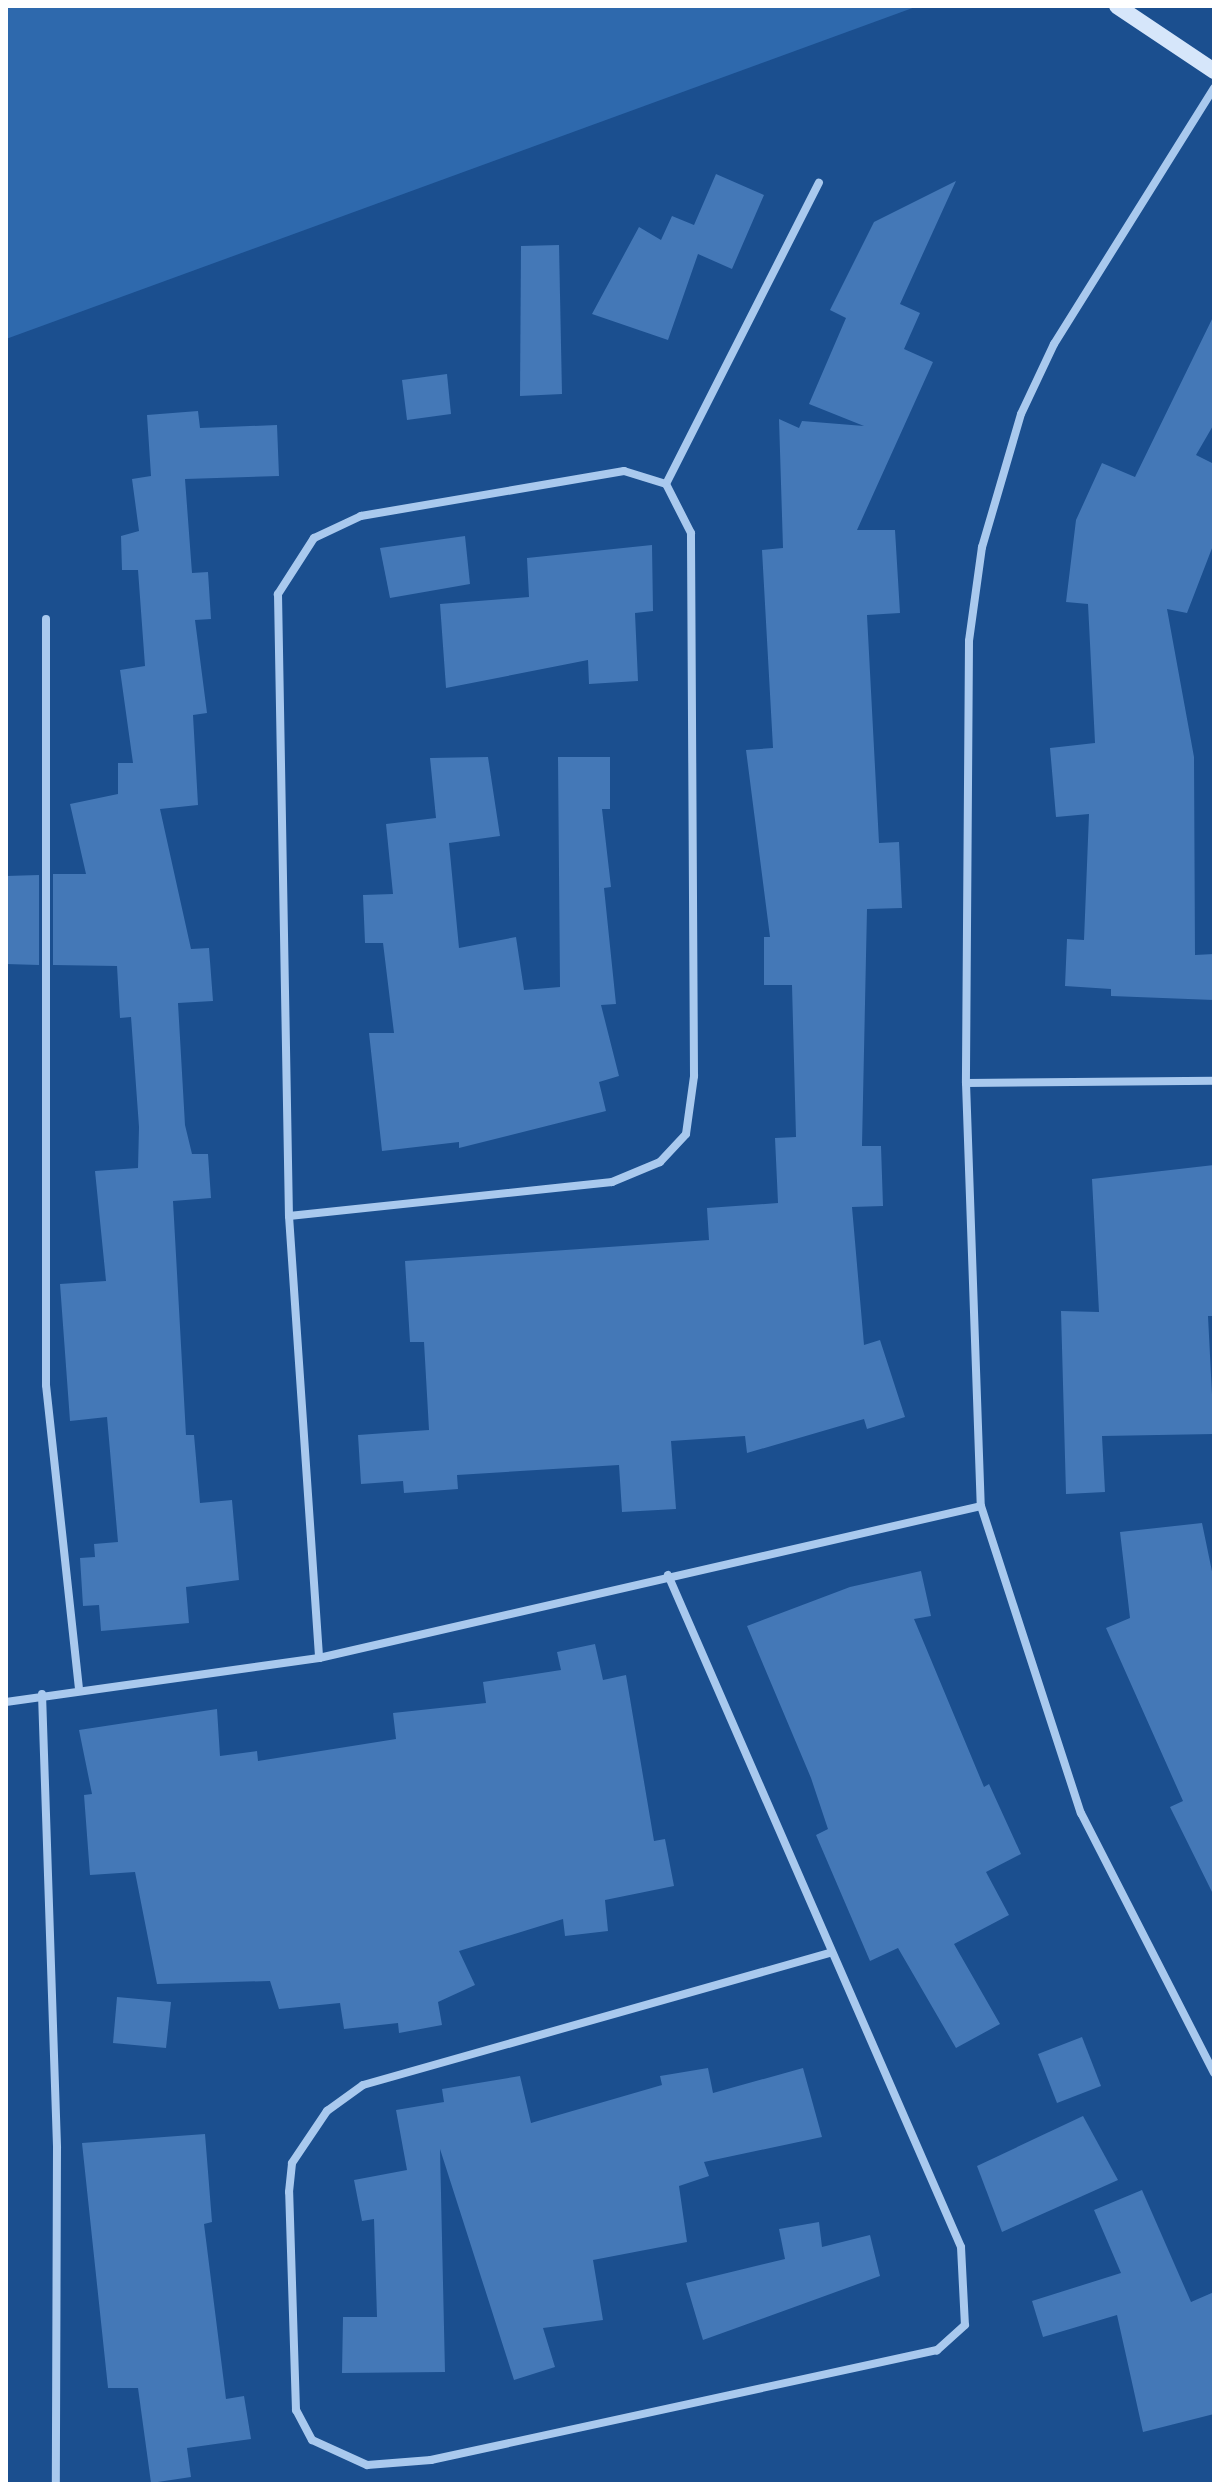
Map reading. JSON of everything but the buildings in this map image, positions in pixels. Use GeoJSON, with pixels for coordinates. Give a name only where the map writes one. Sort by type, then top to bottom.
{"type":"FeatureCollection","features":[{"type":"Feature","properties":{"kind":"street"},"geometry":{"type":"LineString","coordinates":[[1117,6],[1214,71]]}},
{"type":"Feature","properties":{"kind":"street"},"geometry":{"type":"LineString","coordinates":[[1214,88],[1054,344],[1021,414],[982,547],[969,641],[966,1083],[981,1506],[1081,1813],[1214,2073]]}},
{"type":"Feature","properties":{"kind":"street"},"geometry":{"type":"LineString","coordinates":[[666,484],[819,183]]}},
{"type":"Feature","properties":{"kind":"street"},"geometry":{"type":"LineString","coordinates":[[289,1216],[612,1182],[660,1162],[686,1134],[694,1076],[691,533],[666,484],[624,471],[361,516],[314,538],[286,575],[278,594],[289,1216],[319,1658]]}},
{"type":"Feature","properties":{"kind":"street"},"geometry":{"type":"LineString","coordinates":[[46,619],[46,1385],[79,1687]]}},
{"type":"Feature","properties":{"kind":"street"},"geometry":{"type":"LineString","coordinates":[[966,1083],[1214,1081]]}},
{"type":"Feature","properties":{"kind":"street"},"geometry":{"type":"LineString","coordinates":[[6,1702],[79,1687],[319,1658],[668,1575],[981,1506]]}},
{"type":"Feature","properties":{"kind":"street"},"geometry":{"type":"LineString","coordinates":[[668,1575],[961,2247],[968,2289],[960,2336],[937,2350],[431,2460],[367,2465],[312,2440],[296,2410],[289,2192],[292,2163],[327,2111],[363,2085],[832,1952]]}},
{"type":"Feature","properties":{"kind":"street"},"geometry":{"type":"LineString","coordinates":[[42,1694],[57,2148],[56,2484]]}},
{"type":"Feature","properties":{"kind":"shaded area"},"geometry":{"type":"Polygon","coordinates":[[[6,6],[918,6],[6,339],[6,6]]]}}]}
